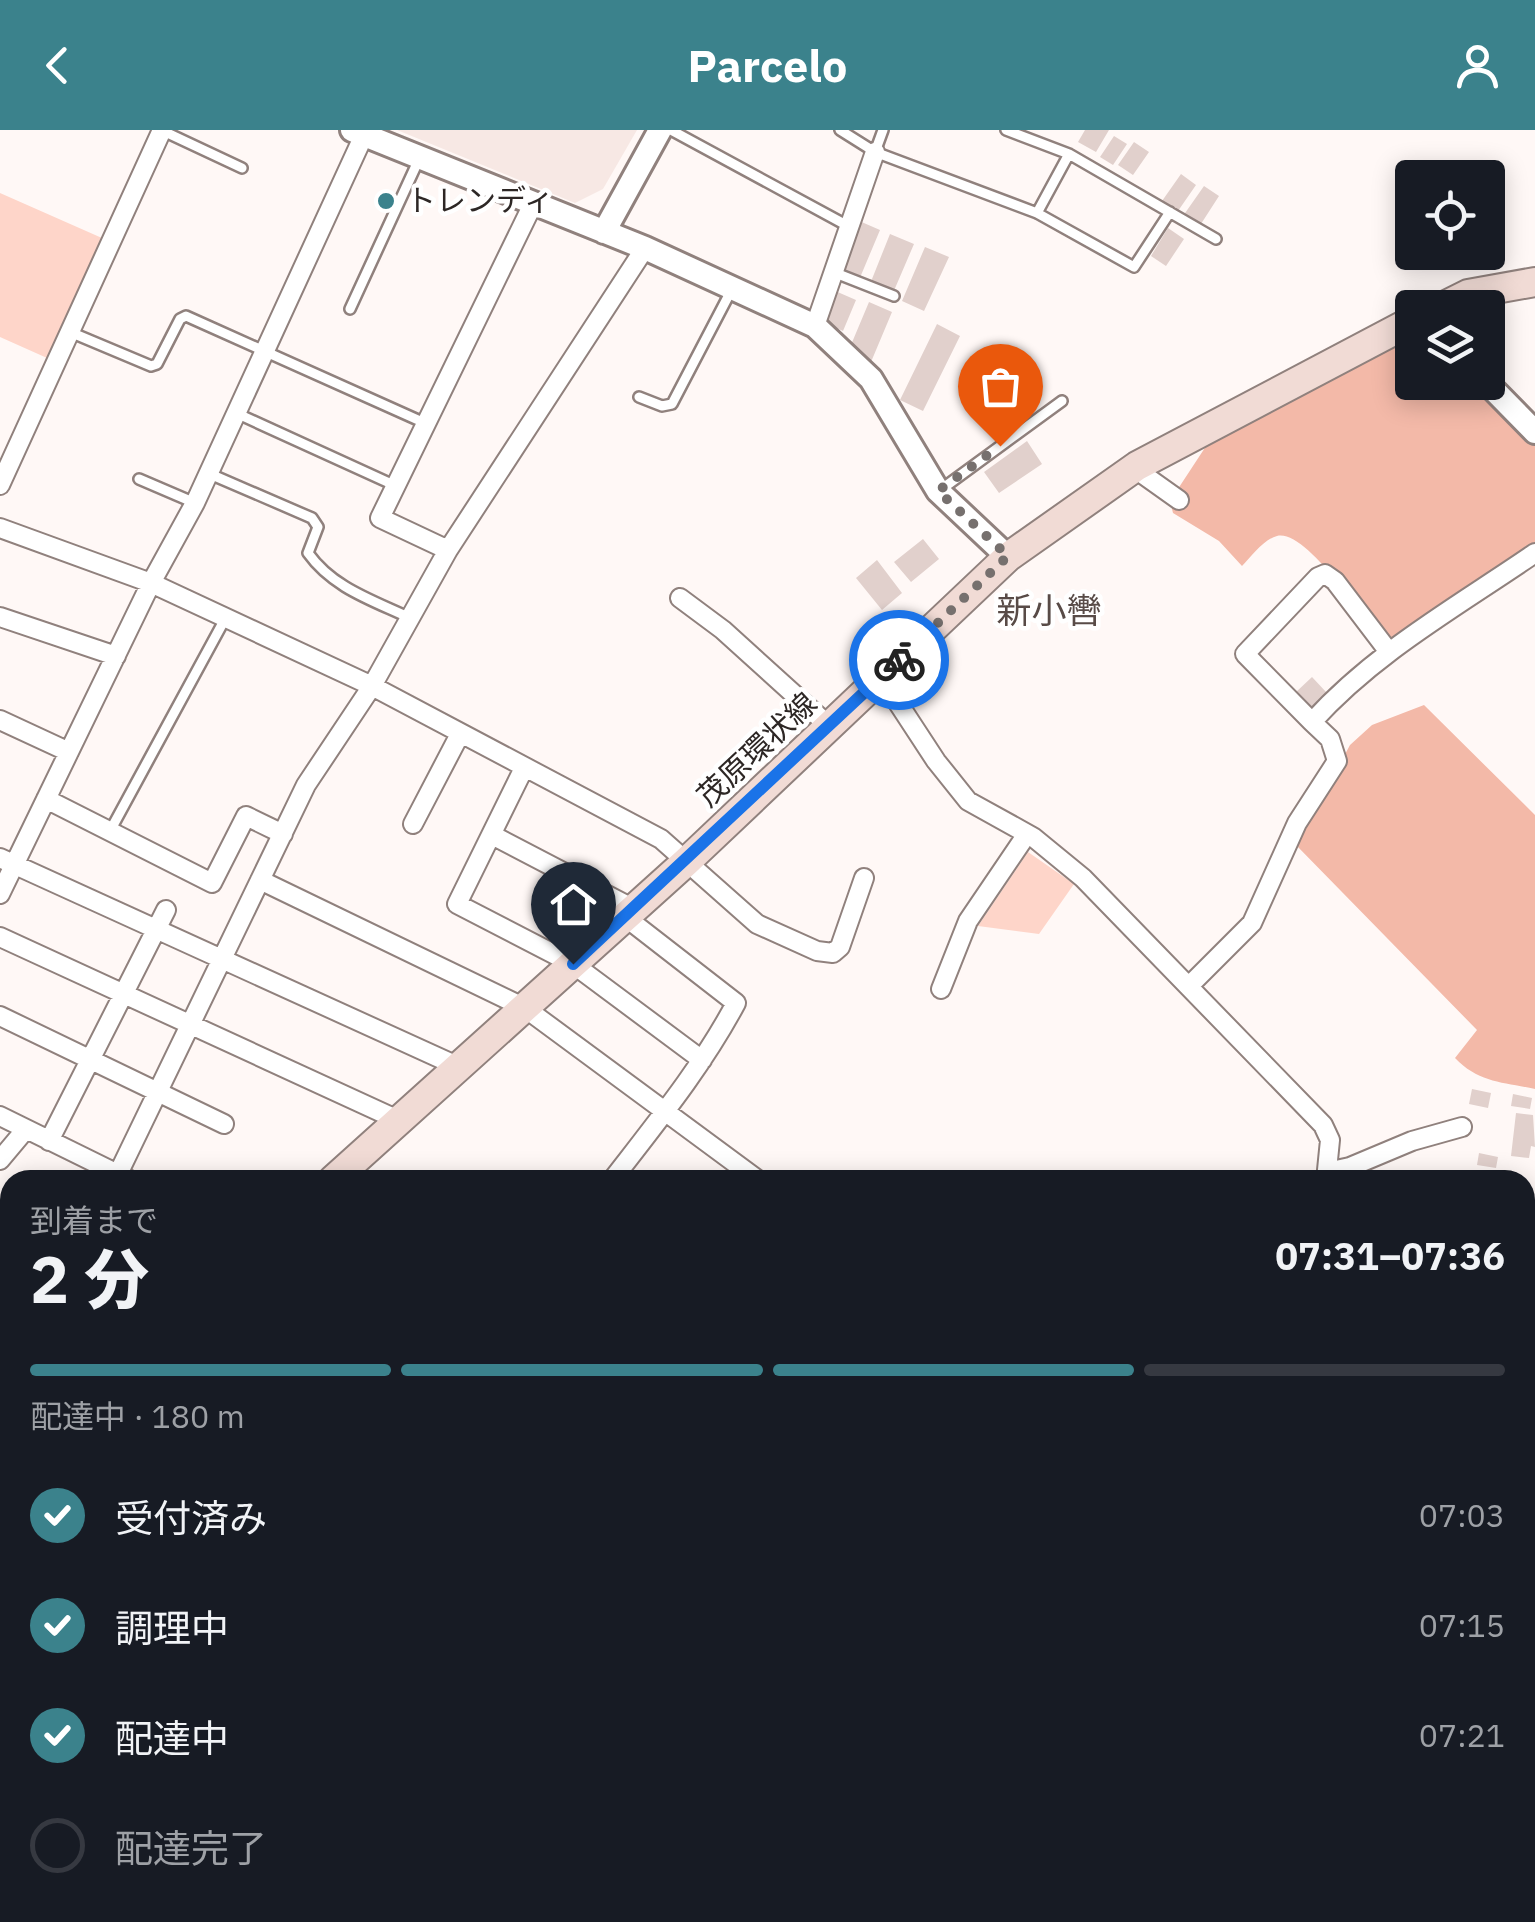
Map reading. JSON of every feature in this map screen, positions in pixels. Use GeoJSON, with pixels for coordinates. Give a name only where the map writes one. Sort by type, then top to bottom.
{"type":"FeatureCollection","features":[{"type":"Feature","properties":{"kind":"main road"},"geometry":{"type":"LineString","coordinates":[[1490,290],[1535,282]]}},
{"type":"Feature","properties":{"kind":"main road","name":"茂原環状線"},"geometry":{"type":"LineString","coordinates":[[344,1170],[686,862],[1008,556],[1134,468],[1395,330]]}},
{"type":"Feature","properties":{"kind":"street"},"geometry":{"type":"LineString","coordinates":[[0,485],[162,130]]}},
{"type":"Feature","properties":{"kind":"street"},"geometry":{"type":"LineString","coordinates":[[604,232],[660,130]]}},
{"type":"Feature","properties":{"kind":"street"},"geometry":{"type":"LineString","coordinates":[[0,894],[7,861],[46,799],[151,583],[195,503],[266,349],[358,132],[646,248],[815,326],[872,379],[938,491],[1008,556]]}},
{"type":"Feature","properties":{"kind":"street"},"geometry":{"type":"LineString","coordinates":[[815,326],[875,152]]}},
{"type":"Feature","properties":{"kind":"street"},"geometry":{"type":"LineString","coordinates":[[448,550],[380,518],[533,204]]}},
{"type":"Feature","properties":{"kind":"street"},"geometry":{"type":"LineString","coordinates":[[127,1170],[157,1092],[306,785],[372,686],[448,550],[646,248]]}},
{"type":"Feature","properties":{"kind":"street"},"geometry":{"type":"LineString","coordinates":[[1504,400],[1535,432]]}},
{"type":"Feature","properties":{"kind":"street"},"geometry":{"type":"LineString","coordinates":[[1134,468],[1179,500]]}},
{"type":"Feature","properties":{"kind":"street"},"geometry":{"type":"LineString","coordinates":[[0,528],[151,583],[372,686],[661,839],[747,917],[826,953],[840,947],[864,878]]}},
{"type":"Feature","properties":{"kind":"street"},"geometry":{"type":"LineString","coordinates":[[1312,722],[1341,691],[1389,652],[1535,553]]}},
{"type":"Feature","properties":{"kind":"street"},"geometry":{"type":"LineString","coordinates":[[1190,985],[1252,923],[1297,823],[1337,761],[1330,739],[1245,654],[1321,575],[1331,578],[1389,652]]}},
{"type":"Feature","properties":{"kind":"street"},"geometry":{"type":"LineString","coordinates":[[680,598],[723,630],[829,726]]}},
{"type":"Feature","properties":{"kind":"street"},"geometry":{"type":"LineString","coordinates":[[0,616],[116,656]]}},
{"type":"Feature","properties":{"kind":"street"},"geometry":{"type":"LineString","coordinates":[[881,677],[968,802],[1027,834],[1084,878],[1323,1125],[1330,1140],[1328,1170]]}},
{"type":"Feature","properties":{"kind":"street"},"geometry":{"type":"LineString","coordinates":[[0,720],[69,752]]}},
{"type":"Feature","properties":{"kind":"street"},"geometry":{"type":"LineString","coordinates":[[414,824],[460,734]]}},
{"type":"Feature","properties":{"kind":"street"},"geometry":{"type":"LineString","coordinates":[[524,768],[457,904],[573,964],[702,1060]]}},
{"type":"Feature","properties":{"kind":"street"},"geometry":{"type":"LineString","coordinates":[[46,799],[212,883],[246,816],[283,834]]}},
{"type":"Feature","properties":{"kind":"street"},"geometry":{"type":"LineString","coordinates":[[942,990],[968,921],[1027,834]]}},
{"type":"Feature","properties":{"kind":"street"},"geometry":{"type":"LineString","coordinates":[[492,836],[628,912],[736,1003],[627,1170]]}},
{"type":"Feature","properties":{"kind":"street"},"geometry":{"type":"LineString","coordinates":[[7,861],[457,1066]]}},
{"type":"Feature","properties":{"kind":"street"},"geometry":{"type":"LineString","coordinates":[[260,880],[525,1008],[744,1170]]}},
{"type":"Feature","properties":{"kind":"street"},"geometry":{"type":"LineString","coordinates":[[48,1141],[166,910]]}},
{"type":"Feature","properties":{"kind":"street"},"geometry":{"type":"LineString","coordinates":[[0,937],[398,1120]]}},
{"type":"Feature","properties":{"kind":"street"},"geometry":{"type":"LineString","coordinates":[[0,1016],[224,1124]]}},
{"type":"Feature","properties":{"kind":"street"},"geometry":{"type":"LineString","coordinates":[[0,1116],[109,1170]]}},
{"type":"Feature","properties":{"kind":"street"},"geometry":{"type":"LineString","coordinates":[[1343,1170],[1412,1140],[1462,1128]]}},
{"type":"Feature","properties":{"kind":"street"},"geometry":{"type":"LineString","coordinates":[[0,1160],[26,1130]]}},
{"type":"Feature","properties":{"kind":"lane"},"geometry":{"type":"LineString","coordinates":[[162,130],[242,168]]}},
{"type":"Feature","properties":{"kind":"lane"},"geometry":{"type":"LineString","coordinates":[[671,130],[848,226]]}},
{"type":"Feature","properties":{"kind":"lane"},"geometry":{"type":"LineString","coordinates":[[840,130],[875,152],[1037,213],[1134,268],[1170,212]]}},
{"type":"Feature","properties":{"kind":"lane"},"geometry":{"type":"LineString","coordinates":[[875,152],[883,130]]}},
{"type":"Feature","properties":{"kind":"lane"},"geometry":{"type":"LineString","coordinates":[[1006,130],[1069,154],[1216,239]]}},
{"type":"Feature","properties":{"kind":"lane"},"geometry":{"type":"LineString","coordinates":[[1037,213],[1069,154]]}},
{"type":"Feature","properties":{"kind":"lane"},"geometry":{"type":"LineString","coordinates":[[350,308],[420,158]]}},
{"type":"Feature","properties":{"kind":"lane"},"geometry":{"type":"LineString","coordinates":[[833,272],[894,296]]}},
{"type":"Feature","properties":{"kind":"lane"},"geometry":{"type":"LineString","coordinates":[[639,397],[662,406],[672,404],[733,286]]}},
{"type":"Feature","properties":{"kind":"lane"},"geometry":{"type":"LineString","coordinates":[[70,332],[151,366],[157,364],[180,319],[186,316],[427,424]]}},
{"type":"Feature","properties":{"kind":"lane"},"geometry":{"type":"LineString","coordinates":[[938,491],[1062,401]]}},
{"type":"Feature","properties":{"kind":"lane"},"geometry":{"type":"LineString","coordinates":[[236,412],[396,486]]}},
{"type":"Feature","properties":{"kind":"lane"},"geometry":{"type":"LineString","coordinates":[[208,474],[312,518],[318,527],[308,553],[321,571],[338,584],[410,618]]}},
{"type":"Feature","properties":{"kind":"lane"},"geometry":{"type":"LineString","coordinates":[[139,479],[195,503]]}},
{"type":"Feature","properties":{"kind":"lane"},"geometry":{"type":"LineString","coordinates":[[110,831],[227,616]]}},
{"type":"Feature","properties":{"kind":"shaded area"},"geometry":{"type":"Polygon","coordinates":[[[397,130],[637,130],[603,189],[575,203],[397,130]]]}},
{"type":"Feature","properties":{"kind":"shaded area"},"geometry":{"type":"Polygon","coordinates":[[[0,193],[111,242],[56,362],[0,337],[0,193]]]}},
{"type":"Feature","properties":{"kind":"shaded area"},"geometry":{"type":"Polygon","coordinates":[[[1395,344],[1395,400],[1500,400],[1535,434],[1535,553],[1389,652],[1338,582],[1290,538],[1272,538],[1242,566],[1219,541],[1173,513],[1170,501],[1214,434],[1395,344]]]}},
{"type":"Feature","properties":{"kind":"shaded area"},"geometry":{"type":"Polygon","coordinates":[[[1424,705],[1535,815],[1535,1089],[1482,1077],[1455,1058],[1477,1030],[1296,845],[1350,745],[1372,725],[1424,705]]]}},
{"type":"Feature","properties":{"kind":"shaded area"},"geometry":{"type":"Polygon","coordinates":[[[1028,852],[1074,884],[1039,934],[978,926],[1028,852]]]}},
{"type":"Feature","properties":{"kind":"building"},"geometry":{"type":"Polygon","coordinates":[[[1085,130],[1109,130],[1096,152],[1078,142],[1085,130]]]}},
{"type":"Feature","properties":{"kind":"building"},"geometry":{"type":"Polygon","coordinates":[[[1114,136],[1127,144],[1113,165],[1100,157],[1114,136]]]}},
{"type":"Feature","properties":{"kind":"building"},"geometry":{"type":"Polygon","coordinates":[[[1134,142],[1149,152],[1133,175],[1118,165],[1134,142]]]}},
{"type":"Feature","properties":{"kind":"building"},"geometry":{"type":"Polygon","coordinates":[[[1181,174],[1196,185],[1178,211],[1162,201],[1181,174]]]}},
{"type":"Feature","properties":{"kind":"building"},"geometry":{"type":"Polygon","coordinates":[[[1204,186],[1219,196],[1199,227],[1183,216],[1204,186]]]}},
{"type":"Feature","properties":{"kind":"building"},"geometry":{"type":"Polygon","coordinates":[[[857,220],[880,230],[859,280],[836,270],[857,220]]]}},
{"type":"Feature","properties":{"kind":"building"},"geometry":{"type":"Polygon","coordinates":[[[1168,228],[1184,239],[1166,266],[1151,256],[1168,228]]]}},
{"type":"Feature","properties":{"kind":"building"},"geometry":{"type":"Polygon","coordinates":[[[890,234],[914,244],[893,293],[870,284],[890,234]]]}},
{"type":"Feature","properties":{"kind":"building"},"geometry":{"type":"Polygon","coordinates":[[[925,247],[949,257],[924,311],[902,301],[925,247]]]}},
{"type":"Feature","properties":{"kind":"building"},"geometry":{"type":"Polygon","coordinates":[[[833,290],[856,300],[843,331],[821,321],[833,290]]]}},
{"type":"Feature","properties":{"kind":"building"},"geometry":{"type":"Polygon","coordinates":[[[869,302],[892,312],[871,362],[848,352],[869,302]]]}},
{"type":"Feature","properties":{"kind":"building"},"geometry":{"type":"Polygon","coordinates":[[[937,324],[960,336],[923,411],[900,400],[937,324]]]}},
{"type":"Feature","properties":{"kind":"building"},"geometry":{"type":"Polygon","coordinates":[[[1027,441],[1042,464],[999,493],[984,472],[1027,441]]]}},
{"type":"Feature","properties":{"kind":"building"},"geometry":{"type":"Polygon","coordinates":[[[923,539],[939,559],[911,582],[894,562],[923,539]]]}},
{"type":"Feature","properties":{"kind":"building"},"geometry":{"type":"Polygon","coordinates":[[[877,560],[902,593],[882,610],[856,578],[877,560]]]}},
{"type":"Feature","properties":{"kind":"building"},"geometry":{"type":"Polygon","coordinates":[[[1312,677],[1327,693],[1311,709],[1295,693],[1312,677]]]}},
{"type":"Feature","properties":{"kind":"building"},"geometry":{"type":"Polygon","coordinates":[[[1472,1089],[1491,1093],[1488,1108],[1469,1104],[1472,1089]]]}},
{"type":"Feature","properties":{"kind":"building"},"geometry":{"type":"Polygon","coordinates":[[[1513,1094],[1532,1098],[1530,1109],[1511,1106],[1513,1094]]]}},
{"type":"Feature","properties":{"kind":"building"},"geometry":{"type":"Polygon","coordinates":[[[1516,1113],[1533,1115],[1535,1147],[1531,1146],[1529,1158],[1511,1156],[1516,1113]]]}},
{"type":"Feature","properties":{"kind":"building"},"geometry":{"type":"Polygon","coordinates":[[[1479,1153],[1498,1157],[1496,1168],[1477,1165],[1479,1153]]]}},
{"type":"Feature","properties":{"kind":"way so far"},"geometry":{"type":"LineString","coordinates":[[899,660],[1008,556],[938,491],[1000,446]]}},
{"type":"Feature","properties":{"kind":"place","name":"トレンディ"},"geometry":{"type":"Point","coordinates":[386,201]}},
{"type":"Feature","properties":{"kind":"district","name":"新小轡"},"geometry":{"type":"Point","coordinates":[1049,611]}},
{"type":"Feature","properties":{"kind":"route"},"geometry":{"type":"LineString","coordinates":[[573,964],[899,660]]}}]}
